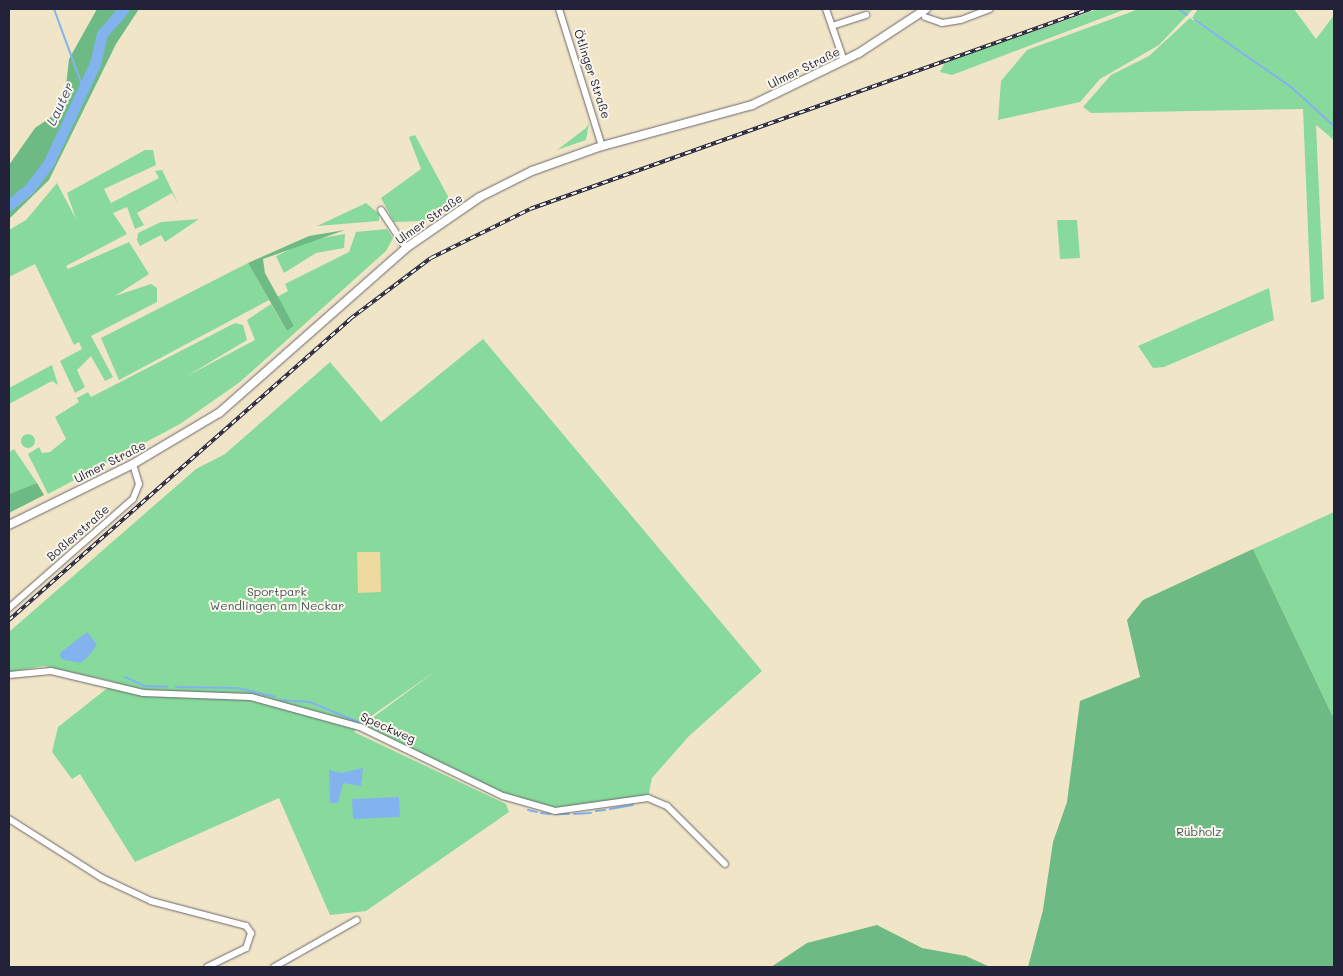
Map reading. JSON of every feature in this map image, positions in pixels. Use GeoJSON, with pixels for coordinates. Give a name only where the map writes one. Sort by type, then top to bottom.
{"type":"FeatureCollection","features":[{"type":"Feature","properties":{"kind":"main road","name":"Ulmer Straße"},"geometry":{"type":"LineString","coordinates":[[9,525],[133,464],[242,396],[406,248],[480,198],[532,171],[602,146],[752,105],[844,61],[926,9]]}},
{"type":"Feature","properties":{"kind":"street","name":"Ötlinger Straße"},"geometry":{"type":"LineString","coordinates":[[558,9],[602,146]]}},
{"type":"Feature","properties":{"kind":"street"},"geometry":{"type":"LineString","coordinates":[[826,9],[844,61]]}},
{"type":"Feature","properties":{"kind":"street"},"geometry":{"type":"LineString","coordinates":[[925,17],[942,23],[960,20],[990,9]]}},
{"type":"Feature","properties":{"kind":"street"},"geometry":{"type":"LineString","coordinates":[[832,26],[866,15]]}},
{"type":"Feature","properties":{"kind":"street"},"geometry":{"type":"LineString","coordinates":[[381,210],[406,248]]}},
{"type":"Feature","properties":{"kind":"street","name":"Boßlerstraße"},"geometry":{"type":"LineString","coordinates":[[9,608],[133,499],[139,484],[133,464]]}},
{"type":"Feature","properties":{"kind":"street","name":"Speckweg"},"geometry":{"type":"LineString","coordinates":[[9,675],[51,671],[143,693],[251,697],[360,727],[503,796],[555,811],[648,798],[667,806],[726,864]]}},
{"type":"Feature","properties":{"kind":"street"},"geometry":{"type":"LineString","coordinates":[[9,819],[102,878],[151,901],[246,926],[251,932],[246,948],[207,967]]}},
{"type":"Feature","properties":{"kind":"street"},"geometry":{"type":"LineString","coordinates":[[274,967],[357,920]]}},
{"type":"Feature","properties":{"kind":"green space"},"geometry":{"type":"Polygon","coordinates":[[[97,9],[139,9],[116,44],[49,180],[9,219],[9,165],[35,128],[54,115],[66,86],[69,59],[97,9]]]}},
{"type":"Feature","properties":{"kind":"green space"},"geometry":{"type":"Polygon","coordinates":[[[1098,9],[1126,9],[952,75],[940,72],[945,62],[1098,9]]]}},
{"type":"Feature","properties":{"kind":"green space"},"geometry":{"type":"Polygon","coordinates":[[[1139,9],[1193,9],[1159,45],[1100,79],[1080,102],[998,120],[1001,81],[1027,50],[1139,9]]]}},
{"type":"Feature","properties":{"kind":"green space"},"geometry":{"type":"Polygon","coordinates":[[[1198,9],[1294,9],[1316,39],[1334,15],[1334,140],[1316,125],[1324,299],[1311,303],[1303,109],[1091,113],[1083,107],[1111,75],[1149,56],[1190,18],[1270,71],[1192,18],[1198,9]]]}},
{"type":"Feature","properties":{"kind":"green space"},"geometry":{"type":"Polygon","coordinates":[[[589,123],[586,140],[557,150],[586,128],[589,123]]]}},
{"type":"Feature","properties":{"kind":"green space"},"geometry":{"type":"Polygon","coordinates":[[[415,135],[451,202],[423,221],[394,222],[381,198],[421,169],[409,137],[415,135]]]}},
{"type":"Feature","properties":{"kind":"green space"},"geometry":{"type":"Polygon","coordinates":[[[145,150],[153,150],[156,165],[104,189],[111,203],[159,178],[155,171],[162,170],[179,205],[172,193],[137,213],[144,225],[135,229],[127,207],[113,213],[127,234],[66,266],[68,269],[129,242],[149,274],[115,296],[151,284],[157,288],[157,302],[91,336],[113,377],[105,381],[91,356],[77,370],[85,387],[75,393],[60,361],[82,349],[79,342],[74,345],[35,264],[9,277],[9,230],[26,220],[57,183],[76,219],[67,193],[145,150]]]}},
{"type":"Feature","properties":{"kind":"green space"},"geometry":{"type":"Polygon","coordinates":[[[366,203],[379,214],[379,221],[317,226],[366,203]]]}},
{"type":"Feature","properties":{"kind":"green space"},"geometry":{"type":"Polygon","coordinates":[[[199,219],[165,242],[161,235],[140,246],[137,240],[138,233],[161,222],[199,219]]]}},
{"type":"Feature","properties":{"kind":"green space"},"geometry":{"type":"Polygon","coordinates":[[[1057,220],[1077,220],[1080,258],[1060,259],[1057,220]]]}},
{"type":"Feature","properties":{"kind":"green space"},"geometry":{"type":"Polygon","coordinates":[[[387,229],[393,238],[386,251],[240,382],[180,424],[48,494],[28,454],[39,447],[42,453],[50,452],[66,439],[55,417],[79,402],[77,398],[88,392],[91,397],[235,323],[243,325],[247,340],[187,376],[255,340],[247,320],[271,304],[287,331],[294,326],[277,297],[288,291],[285,284],[349,252],[356,232],[387,229]]]}},
{"type":"Feature","properties":{"kind":"green space"},"geometry":{"type":"Polygon","coordinates":[[[345,230],[263,259],[265,273],[294,326],[287,331],[248,263],[309,236],[345,230]]]}},
{"type":"Feature","properties":{"kind":"green space"},"geometry":{"type":"Polygon","coordinates":[[[345,234],[344,248],[316,253],[284,273],[276,256],[310,240],[345,234]]]}},
{"type":"Feature","properties":{"kind":"green space"},"geometry":{"type":"Polygon","coordinates":[[[248,263],[269,300],[119,380],[101,338],[248,263]]]}},
{"type":"Feature","properties":{"kind":"green space"},"geometry":{"type":"Polygon","coordinates":[[[1269,288],[1274,320],[1164,367],[1153,368],[1138,346],[1269,288]]]}},
{"type":"Feature","properties":{"kind":"green space","name":"Sportpark Wendlingen am Neckar"},"geometry":{"type":"Polygon","coordinates":[[[483,339],[762,671],[689,736],[652,778],[648,798],[555,811],[522,803],[360,727],[437,670],[360,724],[354,732],[506,804],[509,812],[366,911],[330,915],[279,798],[135,862],[80,774],[72,779],[52,752],[58,727],[115,682],[44,666],[9,672],[9,632],[196,469],[225,454],[330,362],[381,422],[483,339]]]}},
{"type":"Feature","properties":{"kind":"green space"},"geometry":{"type":"Polygon","coordinates":[[[52,365],[58,385],[52,381],[9,404],[9,388],[52,365]]]}},
{"type":"Feature","properties":{"kind":"green space"},"geometry":{"type":"Polygon","coordinates":[[[25,434],[31,434],[35,441],[31,448],[25,448],[21,444],[21,438],[25,434]]]}},
{"type":"Feature","properties":{"kind":"green space"},"geometry":{"type":"Polygon","coordinates":[[[14,449],[37,483],[9,494],[9,452],[14,449]]]}},
{"type":"Feature","properties":{"kind":"green space"},"geometry":{"type":"Polygon","coordinates":[[[37,483],[44,495],[9,513],[9,494],[37,483]]]}},
{"type":"Feature","properties":{"kind":"green space"},"geometry":{"type":"Polygon","coordinates":[[[1334,512],[1334,719],[1253,549],[1334,512]]]}},
{"type":"Feature","properties":{"kind":"green space","name":"Rübholz"},"geometry":{"type":"Polygon","coordinates":[[[1253,549],[1334,719],[1334,967],[1028,967],[1043,910],[1053,842],[1067,802],[1080,701],[1140,677],[1127,620],[1143,600],[1253,549]]]}},
{"type":"Feature","properties":{"kind":"green space"},"geometry":{"type":"Polygon","coordinates":[[[877,925],[922,948],[966,956],[990,967],[771,967],[807,943],[877,925]]]}},
{"type":"Feature","properties":{"kind":"sand"},"geometry":{"type":"Polygon","coordinates":[[[357,552],[380,552],[381,592],[358,593],[357,552]]]}},
{"type":"Feature","properties":{"kind":"water"},"geometry":{"type":"Polygon","coordinates":[[[87,632],[97,645],[86,659],[80,663],[61,659],[60,653],[87,632]]]}},
{"type":"Feature","properties":{"kind":"water"},"geometry":{"type":"Polygon","coordinates":[[[363,768],[361,786],[343,783],[338,803],[330,803],[329,770],[341,773],[363,768]]]}},
{"type":"Feature","properties":{"kind":"water"},"geometry":{"type":"Polygon","coordinates":[[[399,797],[400,817],[353,819],[352,799],[399,797]]]}},
{"type":"Feature","properties":{"kind":"waterway"},"geometry":{"type":"LineString","coordinates":[[54,9],[83,88]]}},
{"type":"Feature","properties":{"kind":"waterway","name":"Lauter"},"geometry":{"type":"LineString","coordinates":[[9,205],[29,189],[49,162],[95,64],[102,34],[124,9]]}},
{"type":"Feature","properties":{"kind":"waterway"},"geometry":{"type":"LineString","coordinates":[[1143,9],[1157,9]]}},
{"type":"Feature","properties":{"kind":"waterway"},"geometry":{"type":"LineString","coordinates":[[1179,9],[1187,15]]}},
{"type":"Feature","properties":{"kind":"waterway"},"geometry":{"type":"LineString","coordinates":[[1195,20],[1291,87],[1334,126]]}},
{"type":"Feature","properties":{"kind":"waterway"},"geometry":{"type":"LineString","coordinates":[[125,677],[144,686],[167,687]]}},
{"type":"Feature","properties":{"kind":"waterway"},"geometry":{"type":"LineString","coordinates":[[176,687],[237,688],[275,697]]}},
{"type":"Feature","properties":{"kind":"waterway"},"geometry":{"type":"LineString","coordinates":[[280,700],[310,702],[358,722]]}},
{"type":"Feature","properties":{"kind":"waterway"},"geometry":{"type":"LineString","coordinates":[[610,809],[633,805]]}},
{"type":"Feature","properties":{"kind":"waterway"},"geometry":{"type":"LineString","coordinates":[[528,810],[537,812]]}},
{"type":"Feature","properties":{"kind":"waterway"},"geometry":{"type":"LineString","coordinates":[[596,811],[605,810]]}},
{"type":"Feature","properties":{"kind":"waterway"},"geometry":{"type":"LineString","coordinates":[[541,813],[550,814]]}},
{"type":"Feature","properties":{"kind":"waterway"},"geometry":{"type":"LineString","coordinates":[[574,814],[591,813]]}},
{"type":"Feature","properties":{"kind":"waterway"},"geometry":{"type":"LineString","coordinates":[[555,814],[569,814]]}},
{"type":"Feature","properties":{"kind":"railway"},"geometry":{"type":"LineString","coordinates":[[9,620],[350,319],[431,258],[530,209],[1090,9]]}}]}
